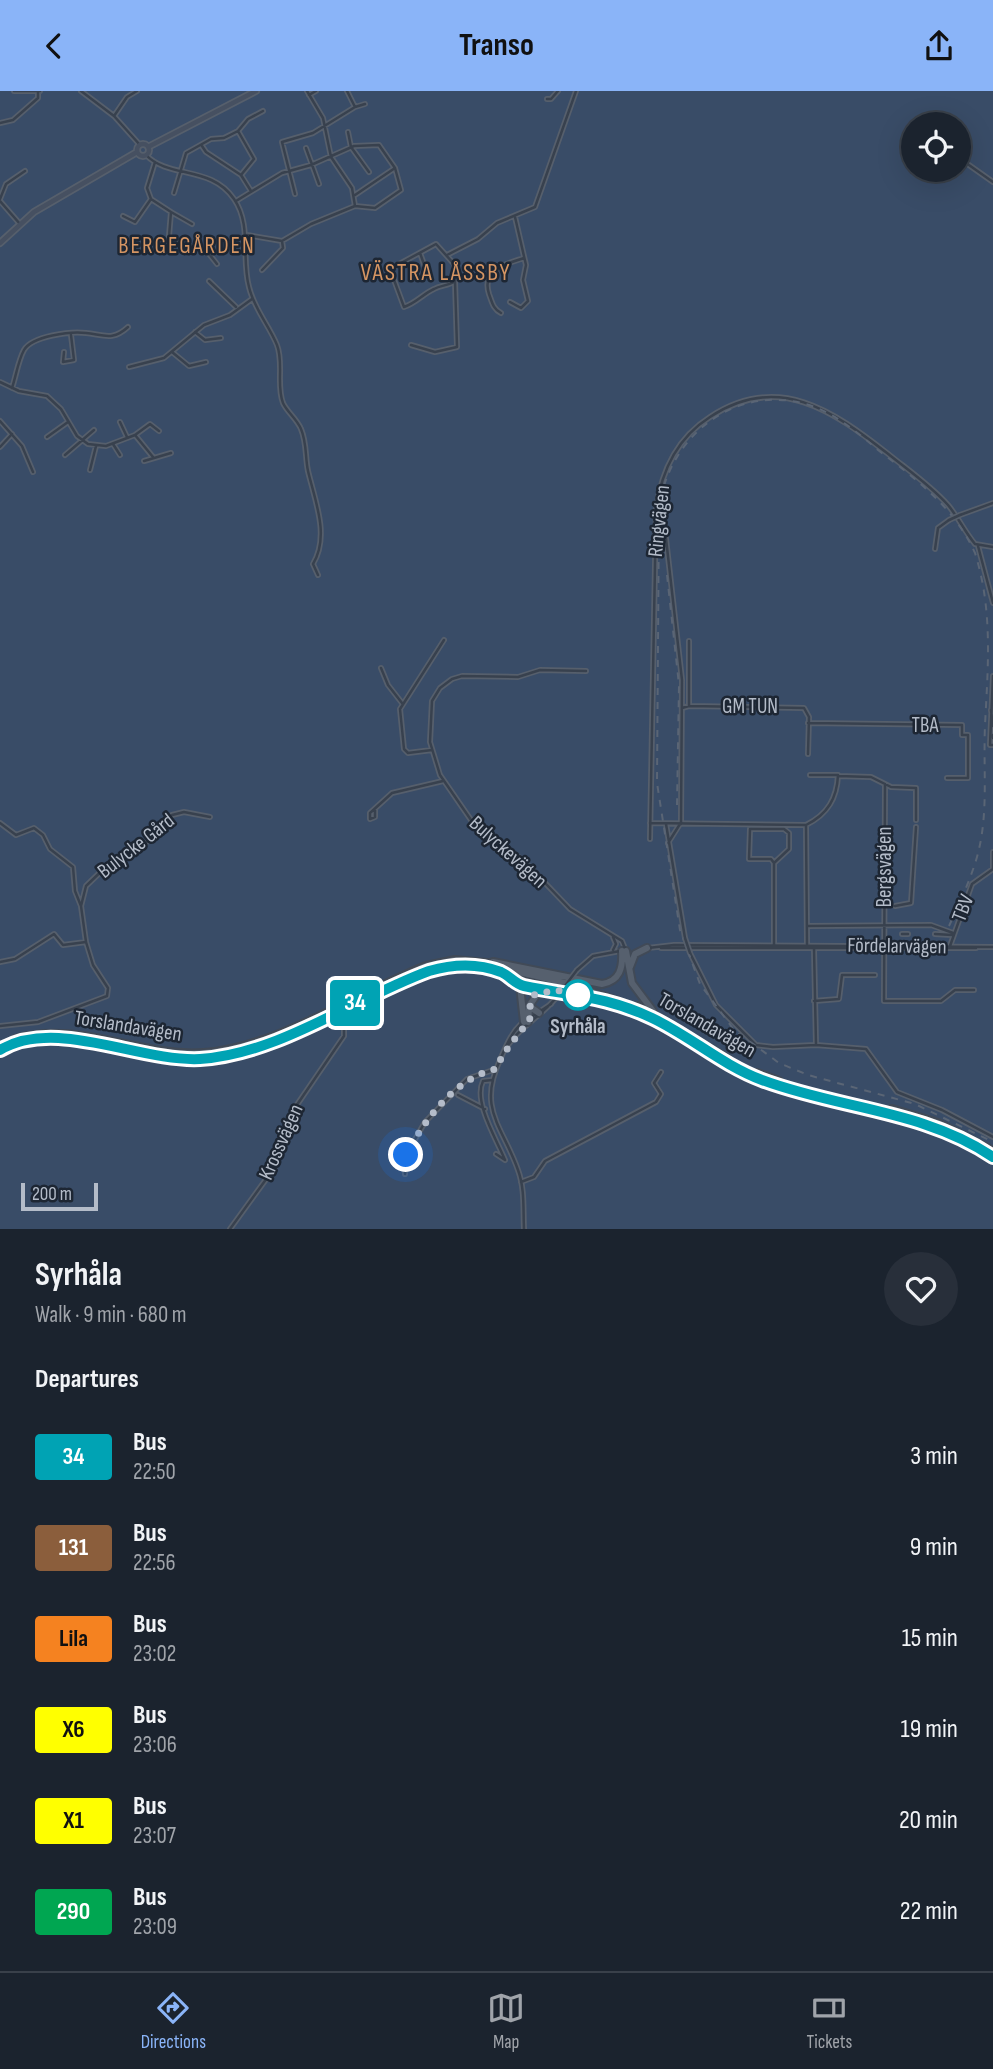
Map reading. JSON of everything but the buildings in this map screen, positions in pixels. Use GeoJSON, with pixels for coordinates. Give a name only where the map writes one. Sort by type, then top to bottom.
{"type":"FeatureCollection","features":[{"type":"Feature","properties":{"kind":"main road"},"geometry":{"type":"LineString","coordinates":[[629,972],[633,956],[647,948]]}},
{"type":"Feature","properties":{"kind":"main road"},"geometry":{"type":"LineString","coordinates":[[475,960],[602,984],[619,975],[624,951]]}},
{"type":"Feature","properties":{"kind":"main road"},"geometry":{"type":"LineString","coordinates":[[624,951],[629,972],[645,1003],[668,1023]]}},
{"type":"Feature","properties":{"kind":"main road","name":"Torslandavägen"},"geometry":{"type":"LineString","coordinates":[[0,1049],[27,1036],[57,1033],[166,1053],[219,1052],[266,1038],[426,966],[446,961],[475,960],[609,994],[668,1023],[748,1070],[782,1082],[938,1123],[993,1151]]}},
{"type":"Feature","properties":{"kind":"main road","name":"Torslandavägen"},"geometry":{"type":"LineString","coordinates":[[0,1049],[26,1041],[62,1038],[161,1057],[206,1058],[254,1048],[432,969],[455,965],[481,966],[591,992],[651,1017],[715,1057],[764,1081],[920,1122],[959,1138],[993,1157]]}},
{"type":"Feature","properties":{"kind":"main road"},"geometry":{"type":"LineString","coordinates":[[481,966],[505,974],[518,983],[528,1017]]}},
{"type":"Feature","properties":{"kind":"main road"},"geometry":{"type":"LineString","coordinates":[[528,1017],[534,995],[556,990],[596,996],[651,1017]]}},
{"type":"Feature","properties":{"kind":"main road"},"geometry":{"type":"LineString","coordinates":[[528,1017],[539,1013]]}},
{"type":"Feature","properties":{"kind":"street"},"geometry":{"type":"LineString","coordinates":[[0,123],[13,120],[38,98],[39,91],[14,91]]}},
{"type":"Feature","properties":{"kind":"street"},"geometry":{"type":"LineString","coordinates":[[81,91],[114,116],[140,145],[148,147],[256,91]]}},
{"type":"Feature","properties":{"kind":"street"},"geometry":{"type":"LineString","coordinates":[[114,116],[127,97],[137,91]]}},
{"type":"Feature","properties":{"kind":"street"},"geometry":{"type":"LineString","coordinates":[[316,91],[308,93],[324,125],[331,157],[355,195],[355,207]]}},
{"type":"Feature","properties":{"kind":"street"},"geometry":{"type":"LineString","coordinates":[[347,91],[355,107]]}},
{"type":"Feature","properties":{"kind":"street"},"geometry":{"type":"LineString","coordinates":[[547,99],[551,99],[558,91]]}},
{"type":"Feature","properties":{"kind":"street"},"geometry":{"type":"LineString","coordinates":[[447,255],[478,239],[491,226],[536,206],[576,91]]}},
{"type":"Feature","properties":{"kind":"street"},"geometry":{"type":"LineString","coordinates":[[295,194],[282,142],[305,136],[365,104]]}},
{"type":"Feature","properties":{"kind":"street"},"geometry":{"type":"LineString","coordinates":[[174,193],[186,153],[238,131],[246,121],[263,111]]}},
{"type":"Feature","properties":{"kind":"street"},"geometry":{"type":"LineString","coordinates":[[238,131],[254,159],[241,175]]}},
{"type":"Feature","properties":{"kind":"street"},"geometry":{"type":"LineString","coordinates":[[348,132],[351,147],[369,172]]}},
{"type":"Feature","properties":{"kind":"street"},"geometry":{"type":"LineString","coordinates":[[0,243],[20,224],[74,187],[138,152],[140,145]]}},
{"type":"Feature","properties":{"kind":"street"},"geometry":{"type":"LineString","coordinates":[[201,145],[206,152],[241,175],[251,191]]}},
{"type":"Feature","properties":{"kind":"street"},"geometry":{"type":"LineString","coordinates":[[236,201],[288,171],[311,165],[351,147],[379,145],[395,168],[400,191],[374,208],[355,207],[311,224],[282,241],[245,235]]}},
{"type":"Feature","properties":{"kind":"street"},"geometry":{"type":"LineString","coordinates":[[146,155],[148,147]]}},
{"type":"Feature","properties":{"kind":"street"},"geometry":{"type":"LineString","coordinates":[[306,148],[319,184]]}},
{"type":"Feature","properties":{"kind":"street"},"geometry":{"type":"LineString","coordinates":[[138,152],[155,162],[215,181],[236,201],[243,218],[244,264],[252,298],[280,354],[283,400],[299,425],[305,442],[320,523],[320,553],[313,565],[318,575]]}},
{"type":"Feature","properties":{"kind":"street"},"geometry":{"type":"LineString","coordinates":[[155,162],[147,188],[151,199],[192,224]]}},
{"type":"Feature","properties":{"kind":"street"},"geometry":{"type":"LineString","coordinates":[[971,166],[993,182]]}},
{"type":"Feature","properties":{"kind":"street"},"geometry":{"type":"LineString","coordinates":[[355,195],[395,168]]}},
{"type":"Feature","properties":{"kind":"street"},"geometry":{"type":"LineString","coordinates":[[20,224],[0,200],[6,184],[25,171]]}},
{"type":"Feature","properties":{"kind":"street"},"geometry":{"type":"LineString","coordinates":[[123,216],[135,222],[151,199]]}},
{"type":"Feature","properties":{"kind":"street"},"geometry":{"type":"LineString","coordinates":[[171,212],[168,232],[172,239],[180,245],[206,250],[216,264]]}},
{"type":"Feature","properties":{"kind":"street"},"geometry":{"type":"LineString","coordinates":[[510,302],[521,308],[528,301],[523,280],[524,258],[515,217]]}},
{"type":"Feature","properties":{"kind":"street"},"geometry":{"type":"LineString","coordinates":[[262,270],[282,248],[282,241]]}},
{"type":"Feature","properties":{"kind":"street"},"geometry":{"type":"LineString","coordinates":[[411,345],[435,352],[457,347],[455,267],[436,244],[390,269],[403,306],[416,303],[433,289],[455,281]]}},
{"type":"Feature","properties":{"kind":"street"},"geometry":{"type":"LineString","coordinates":[[419,253],[426,270]]}},
{"type":"Feature","properties":{"kind":"street"},"geometry":{"type":"LineString","coordinates":[[501,313],[495,309],[488,288],[490,274],[498,267],[524,258]]}},
{"type":"Feature","properties":{"kind":"street"},"geometry":{"type":"LineString","coordinates":[[209,281],[237,309]]}},
{"type":"Feature","properties":{"kind":"street"},"geometry":{"type":"LineString","coordinates":[[129,367],[161,360],[195,332],[252,298]]}},
{"type":"Feature","properties":{"kind":"street"},"geometry":{"type":"LineString","coordinates":[[12,388],[27,346],[46,336],[86,333],[109,337],[128,327]]}},
{"type":"Feature","properties":{"kind":"street"},"geometry":{"type":"LineString","coordinates":[[195,332],[205,339],[221,338]]}},
{"type":"Feature","properties":{"kind":"street"},"geometry":{"type":"LineString","coordinates":[[64,352],[62,360],[70,363],[75,356],[71,335]]}},
{"type":"Feature","properties":{"kind":"street"},"geometry":{"type":"LineString","coordinates":[[172,352],[189,366],[206,362]]}},
{"type":"Feature","properties":{"kind":"street"},"geometry":{"type":"LineString","coordinates":[[0,382],[12,388],[47,396],[61,409],[83,441],[96,446],[113,444],[135,435],[150,424],[159,431]]}},
{"type":"Feature","properties":{"kind":"street","name":"Ringvägen"},"geometry":{"type":"LineString","coordinates":[[650,839],[656,510],[668,465],[696,427],[723,409],[755,399],[786,398],[816,405],[848,422],[925,483],[951,509],[978,546]]}},
{"type":"Feature","properties":{"kind":"street"},"geometry":{"type":"LineString","coordinates":[[0,421],[13,433],[33,472]]}},
{"type":"Feature","properties":{"kind":"street"},"geometry":{"type":"LineString","coordinates":[[47,437],[68,422]]}},
{"type":"Feature","properties":{"kind":"street"},"geometry":{"type":"LineString","coordinates":[[120,422],[127,437]]}},
{"type":"Feature","properties":{"kind":"street"},"geometry":{"type":"LineString","coordinates":[[65,454],[94,430]]}},
{"type":"Feature","properties":{"kind":"street"},"geometry":{"type":"LineString","coordinates":[[0,447],[13,433]]}},
{"type":"Feature","properties":{"kind":"street"},"geometry":{"type":"LineString","coordinates":[[135,435],[153,457]]}},
{"type":"Feature","properties":{"kind":"street"},"geometry":{"type":"LineString","coordinates":[[113,444],[120,455]]}},
{"type":"Feature","properties":{"kind":"street"},"geometry":{"type":"LineString","coordinates":[[90,470],[96,446]]}},
{"type":"Feature","properties":{"kind":"street"},"geometry":{"type":"LineString","coordinates":[[145,461],[171,453]]}},
{"type":"Feature","properties":{"kind":"street"},"geometry":{"type":"LineString","coordinates":[[935,549],[938,528],[960,515],[993,503]]}},
{"type":"Feature","properties":{"kind":"street"},"geometry":{"type":"LineString","coordinates":[[664,521],[682,680],[680,824],[668,843]]}},
{"type":"Feature","properties":{"kind":"street"},"geometry":{"type":"LineString","coordinates":[[993,547],[978,546],[993,603]]}},
{"type":"Feature","properties":{"kind":"street"},"geometry":{"type":"LineString","coordinates":[[432,750],[408,753],[404,749],[400,709],[444,640]]}},
{"type":"Feature","properties":{"kind":"street"},"geometry":{"type":"LineString","coordinates":[[682,708],[689,706],[689,641]]}},
{"type":"Feature","properties":{"kind":"street"},"geometry":{"type":"LineString","coordinates":[[381,668],[388,685],[402,703]]}},
{"type":"Feature","properties":{"kind":"street","name":"Bulyckevägen"},"geometry":{"type":"LineString","coordinates":[[586,671],[540,670],[518,677],[462,676],[452,679],[440,688],[431,705],[432,750],[443,781],[482,831],[529,866],[574,913],[614,937]]}},
{"type":"Feature","properties":{"kind":"street"},"geometry":{"type":"LineString","coordinates":[[993,676],[989,745],[993,745]]}},
{"type":"Feature","properties":{"kind":"street","name":"GM TUN"},"geometry":{"type":"LineString","coordinates":[[689,706],[800,706],[807,712],[808,754]]}},
{"type":"Feature","properties":{"kind":"street"},"geometry":{"type":"LineString","coordinates":[[990,707],[993,726]]}},
{"type":"Feature","properties":{"kind":"street","name":"TBA"},"geometry":{"type":"LineString","coordinates":[[808,723],[962,725],[962,735],[968,735],[968,778],[947,778]]}},
{"type":"Feature","properties":{"kind":"street"},"geometry":{"type":"LineString","coordinates":[[810,775],[871,777],[885,784],[916,788],[916,820]]}},
{"type":"Feature","properties":{"kind":"street"},"geometry":{"type":"LineString","coordinates":[[650,823],[806,825],[834,802],[838,776]]}},
{"type":"Feature","properties":{"kind":"street"},"geometry":{"type":"LineString","coordinates":[[375,810],[392,793],[443,781]]}},
{"type":"Feature","properties":{"kind":"street","name":"Bergsvägen"},"geometry":{"type":"LineString","coordinates":[[885,784],[884,1001],[941,1001],[954,990],[974,990]]}},
{"type":"Feature","properties":{"kind":"street","name":"Bulycke Gård"},"geometry":{"type":"LineString","coordinates":[[81,906],[87,884],[115,858],[142,847],[172,815],[184,812],[210,817]]}},
{"type":"Feature","properties":{"kind":"street","name":"Bulycke Gård"},"geometry":{"type":"LineString","coordinates":[[0,823],[16,835],[34,828],[39,831],[50,849],[73,867],[75,891],[81,906],[86,942],[93,965],[108,988],[107,996],[34,1024],[0,1026]]}},
{"type":"Feature","properties":{"kind":"street"},"geometry":{"type":"LineString","coordinates":[[668,824],[668,843],[690,953],[716,1005],[756,1045],[816,1045],[866,1049],[897,1092],[942,1110],[993,1137]]}},
{"type":"Feature","properties":{"kind":"street"},"geometry":{"type":"LineString","coordinates":[[806,825],[807,945]]}},
{"type":"Feature","properties":{"kind":"street"},"geometry":{"type":"LineString","coordinates":[[895,906],[911,903],[916,827]]}},
{"type":"Feature","properties":{"kind":"street"},"geometry":{"type":"LineString","coordinates":[[774,863],[789,849],[788,831],[750,829],[749,859],[771,859],[774,863],[774,947]]}},
{"type":"Feature","properties":{"kind":"street","name":"TBV"},"geometry":{"type":"LineString","coordinates":[[950,948],[974,881],[985,877],[993,869],[993,852]]}},
{"type":"Feature","properties":{"kind":"street"},"geometry":{"type":"LineString","coordinates":[[961,914],[964,896]]}},
{"type":"Feature","properties":{"kind":"street"},"geometry":{"type":"LineString","coordinates":[[807,926],[931,925],[953,934]]}},
{"type":"Feature","properties":{"kind":"street"},"geometry":{"type":"LineString","coordinates":[[0,962],[15,959],[54,934],[63,945],[86,942]]}},
{"type":"Feature","properties":{"kind":"street"},"geometry":{"type":"LineString","coordinates":[[902,934],[908,934]]}},
{"type":"Feature","properties":{"kind":"street"},"geometry":{"type":"LineString","coordinates":[[935,935],[953,934]]}},
{"type":"Feature","properties":{"kind":"street"},"geometry":{"type":"LineString","coordinates":[[614,937],[624,951]]}},
{"type":"Feature","properties":{"kind":"street"},"geometry":{"type":"LineString","coordinates":[[610,952],[616,946],[614,937]]}},
{"type":"Feature","properties":{"kind":"street"},"geometry":{"type":"LineString","coordinates":[[539,1013],[551,1004],[577,970],[590,958],[610,952],[674,945],[813,948]]}},
{"type":"Feature","properties":{"kind":"street"},"geometry":{"type":"LineString","coordinates":[[750,945],[761,949],[774,947]]}},
{"type":"Feature","properties":{"kind":"street"},"geometry":{"type":"LineString","coordinates":[[647,948],[761,949],[807,945],[813,948]]}},
{"type":"Feature","properties":{"kind":"street","name":"Fördelarvägen"},"geometry":{"type":"LineString","coordinates":[[813,948],[993,947]]}},
{"type":"Feature","properties":{"kind":"street"},"geometry":{"type":"LineString","coordinates":[[740,948],[751,952]]}},
{"type":"Feature","properties":{"kind":"street"},"geometry":{"type":"LineString","coordinates":[[813,948],[816,1045]]}},
{"type":"Feature","properties":{"kind":"street"},"geometry":{"type":"LineString","coordinates":[[814,1001],[839,999],[842,975],[875,975]]}},
{"type":"Feature","properties":{"kind":"street"},"geometry":{"type":"LineString","coordinates":[[524,1229],[521,1182],[493,1117],[490,1093],[492,1080],[504,1050],[528,1017],[551,1004]]}},
{"type":"Feature","properties":{"kind":"street","name":"Krossvägen"},"geometry":{"type":"LineString","coordinates":[[230,1229],[275,1167],[292,1111],[344,1036],[345,1028],[336,1020],[337,1011]]}},
{"type":"Feature","properties":{"kind":"street"},"geometry":{"type":"LineString","coordinates":[[326,1017],[336,1020]]}},
{"type":"Feature","properties":{"kind":"street"},"geometry":{"type":"LineString","coordinates":[[405,1174],[406,1155],[425,1122],[467,1079],[496,1069]]}},
{"type":"Feature","properties":{"kind":"street"},"geometry":{"type":"LineString","coordinates":[[521,1182],[534,1177],[545,1161],[656,1102],[661,1094],[654,1083],[661,1072]]}},
{"type":"Feature","properties":{"kind":"street"},"geometry":{"type":"LineString","coordinates":[[492,1080],[485,1080],[481,1084],[488,1127],[505,1160],[496,1154]]}},
{"type":"Feature","properties":{"kind":"street"},"geometry":{"type":"LineString","coordinates":[[458,1095],[485,1109]]}},
{"type":"Feature","properties":{"kind":"water"},"geometry":{"type":"Polygon","coordinates":[[[0,91],[993,91],[993,1229],[0,1229],[0,91]]]}},
{"type":"Feature","properties":{"kind":"railway"},"geometry":{"type":"LineString","coordinates":[[949,926],[968,884],[983,825],[988,638],[985,596],[975,553],[956,522],[933,495],[839,419],[812,406],[784,400],[758,401],[733,408],[711,420],[692,437],[665,482],[659,508],[657,783],[680,930],[700,984],[734,1030],[779,1063],[808,1075],[915,1104],[993,1142]]}},
{"type":"Feature","properties":{"kind":"railway"},"geometry":{"type":"LineString","coordinates":[[667,575],[679,685],[677,805]]}},
{"type":"Feature","properties":{"kind":"bus line","name":"34"},"geometry":{"type":"LineString","coordinates":[[0,1050],[18,1042],[56,1038],[165,1058],[225,1056],[271,1042],[416,975],[455,965],[481,966],[505,974],[522,985],[602,998],[616,1003],[651,1017],[715,1057],[764,1081],[928,1125],[993,1157]]}},
{"type":"Feature","properties":{"kind":"place","name":"Syrhåla"},"geometry":{"type":"Point","coordinates":[578,995]}},
{"type":"Feature","properties":{"kind":"district","name":"BERGEGÅRDEN"},"geometry":{"type":"Point","coordinates":[187,246]}},
{"type":"Feature","properties":{"kind":"district","name":"VÄSTRA LÅSSBY"},"geometry":{"type":"Point","coordinates":[436,272]}},
{"type":"Feature","properties":{"kind":"route"},"geometry":{"type":"LineString","coordinates":[[406,1155],[425,1122],[447,1098],[475,1074],[496,1069],[504,1050],[528,1022],[529,1004],[534,995],[556,990],[575,992],[578,995]]}}]}
